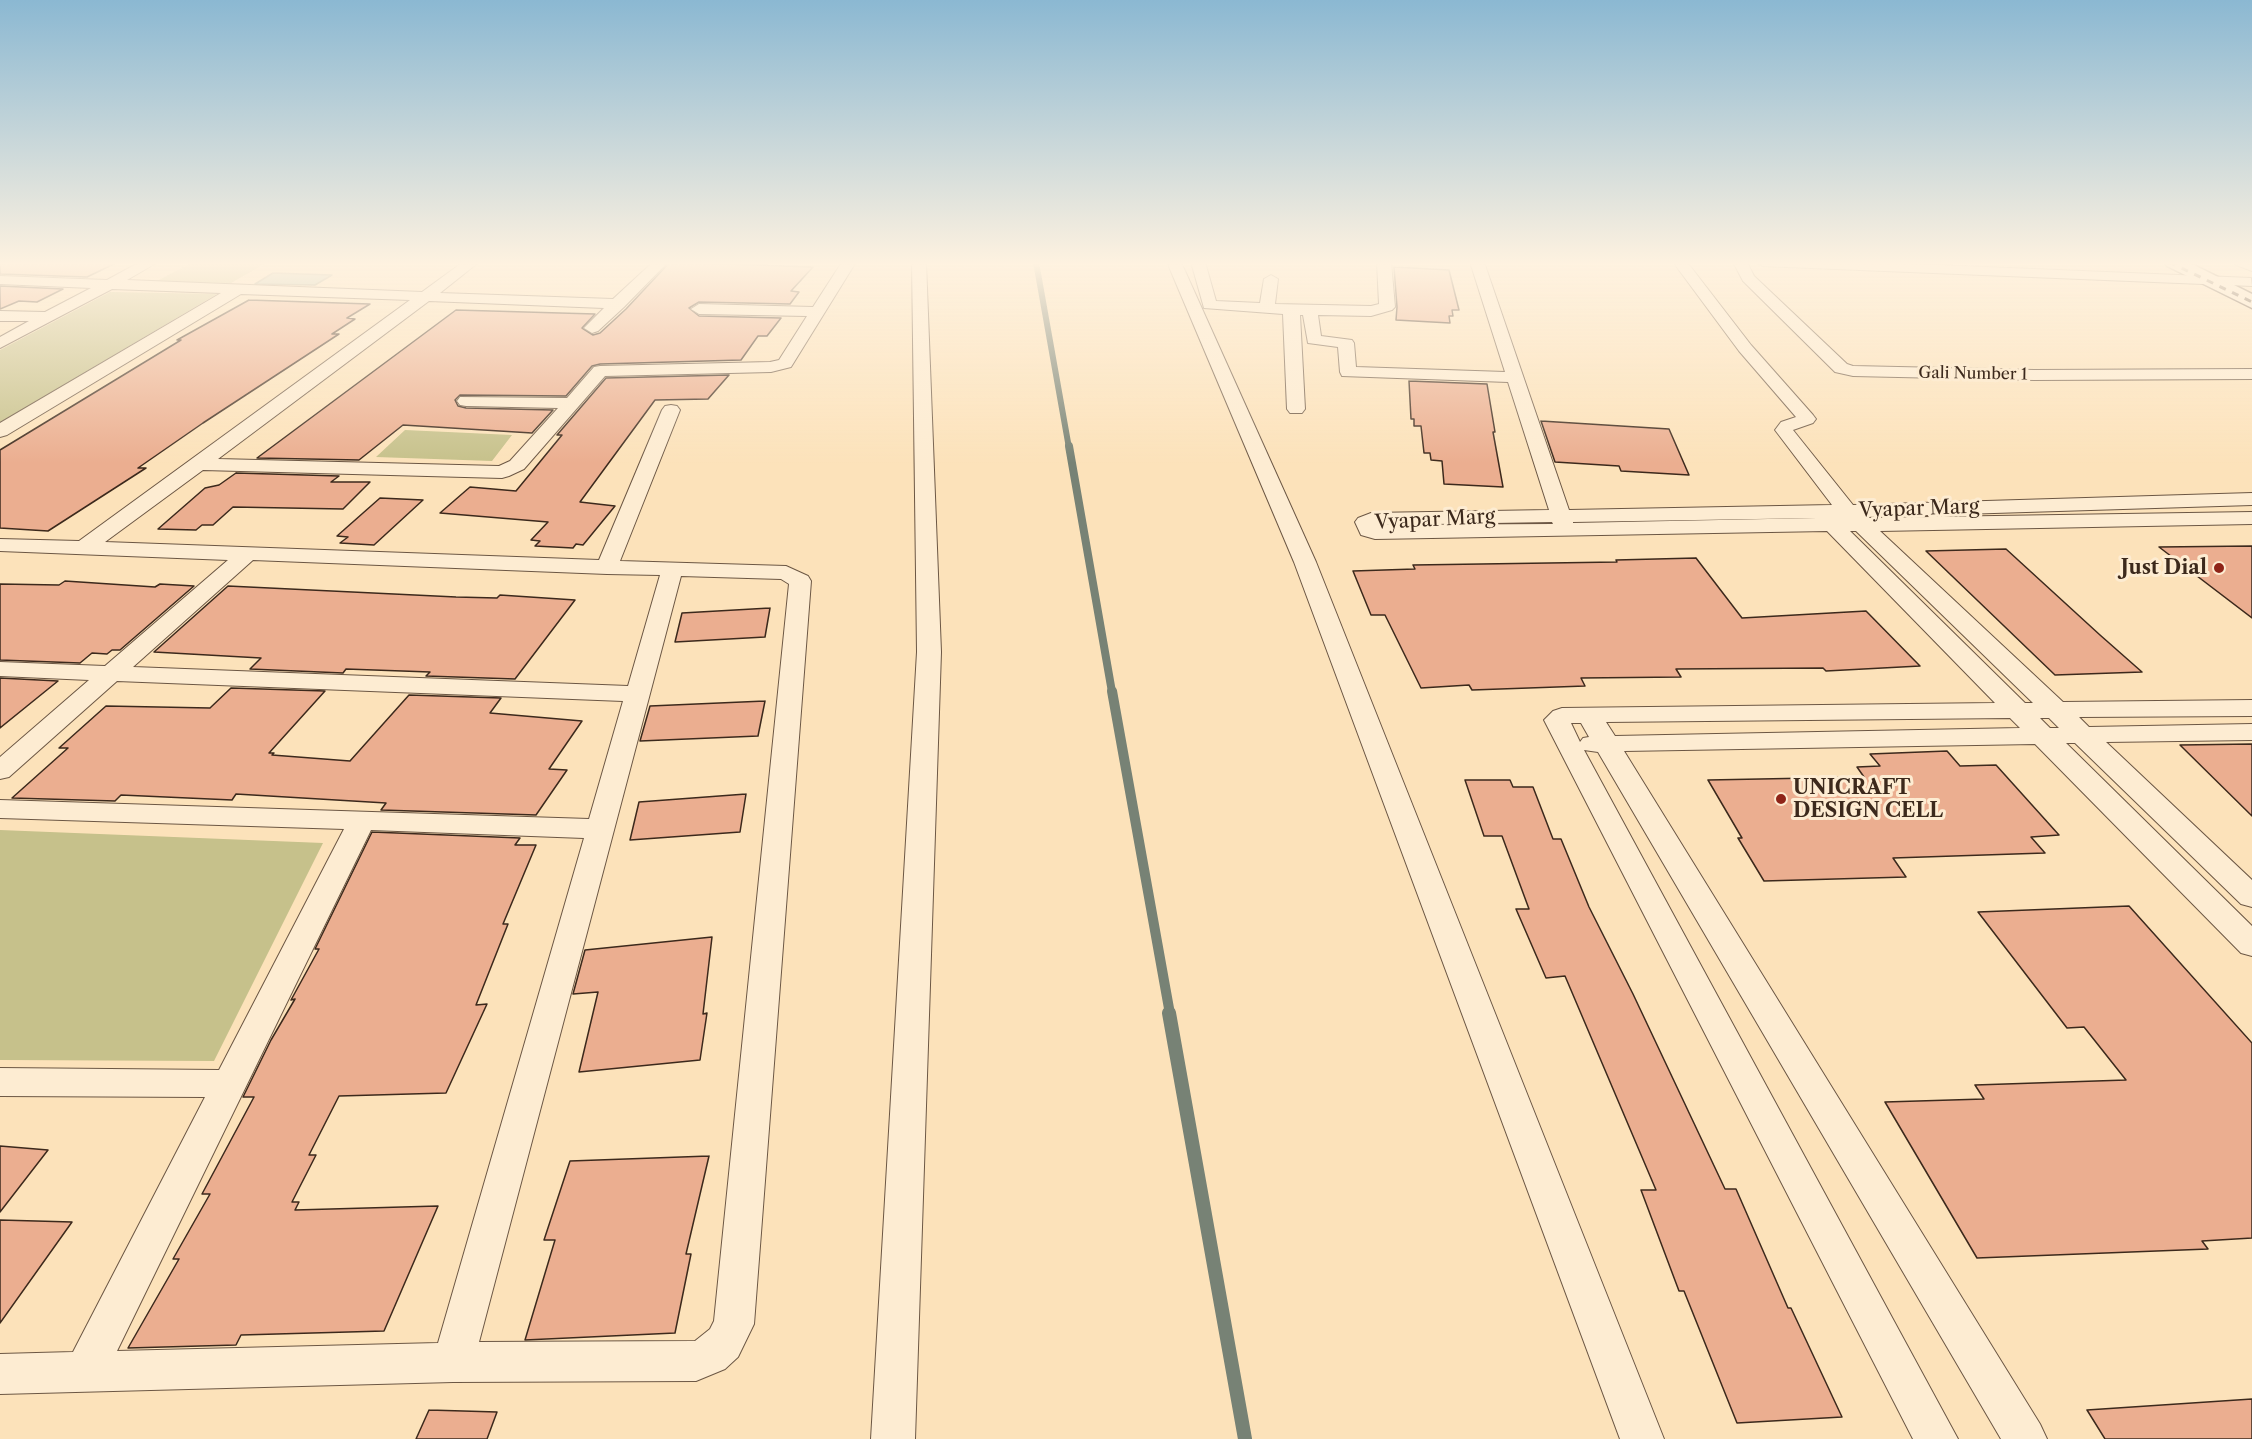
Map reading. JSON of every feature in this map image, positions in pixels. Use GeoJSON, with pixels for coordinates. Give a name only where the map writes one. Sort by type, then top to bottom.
{"type":"FeatureCollection","features":[{"type":"Feature","properties":{"kind":"street"},"geometry":{"type":"LineString","coordinates":[[0,343],[26,329]]}},
{"type":"Feature","properties":{"kind":"street"},"geometry":{"type":"LineString","coordinates":[[0,431],[171,329]]}},
{"type":"Feature","properties":{"kind":"street"},"geometry":{"type":"LineString","coordinates":[[82,549],[381,329]]}},
{"type":"Feature","properties":{"kind":"street"},"geometry":{"type":"LineString","coordinates":[[199,464],[502,472],[517,465],[596,373],[604,370],[771,367],[785,363],[806,329]]}},
{"type":"Feature","properties":{"kind":"street"},"geometry":{"type":"LineString","coordinates":[[893,1439],[929,652],[921,329]]}},
{"type":"Feature","properties":{"kind":"street"},"geometry":{"type":"LineString","coordinates":[[1203,329],[1305,562],[1642,1439]]}},
{"type":"Feature","properties":{"kind":"street"},"geometry":{"type":"LineString","coordinates":[[1292,329],[1296,409]]}},
{"type":"Feature","properties":{"kind":"street"},"geometry":{"type":"LineString","coordinates":[[1310,329],[1314,340],[1346,343],[1348,372],[1515,377]]}},
{"type":"Feature","properties":{"kind":"street"},"geometry":{"type":"LineString","coordinates":[[1499,329],[1563,522]]}},
{"type":"Feature","properties":{"kind":"street"},"geometry":{"type":"LineString","coordinates":[[1731,329],[1807,419],[1785,427],[1784,430],[1841,518],[2018,711],[2252,945]]}},
{"type":"Feature","properties":{"kind":"street","name":"Gali Number 1"},"geometry":{"type":"LineString","coordinates":[[1801,329],[1841,368],[1852,371],[2034,375],[2252,374]]}},
{"type":"Feature","properties":{"kind":"street"},"geometry":{"type":"LineString","coordinates":[[466,401],[571,403]]}},
{"type":"Feature","properties":{"kind":"street"},"geometry":{"type":"LineString","coordinates":[[607,567],[671,410]]}},
{"type":"Feature","properties":{"kind":"street","name":"Vyapar Marg"},"geometry":{"type":"LineString","coordinates":[[1841,518],[2252,499]]}},
{"type":"Feature","properties":{"kind":"street"},"geometry":{"type":"LineString","coordinates":[[1841,518],[2057,710],[2252,897]]}},
{"type":"Feature","properties":{"kind":"street","name":"Vyapar Marg"},"geometry":{"type":"LineString","coordinates":[[1563,522],[1375,533],[1368,531],[1365,522],[1371,519],[1563,522],[1841,518],[2252,518]]}},
{"type":"Feature","properties":{"kind":"street"},"geometry":{"type":"LineString","coordinates":[[0,545],[786,573],[800,581],[734,1324],[724,1343],[710,1355],[696,1361],[453,1362],[0,1374]]}},
{"type":"Feature","properties":{"kind":"street"},"geometry":{"type":"LineString","coordinates":[[0,771],[246,555]]}},
{"type":"Feature","properties":{"kind":"street"},"geometry":{"type":"LineString","coordinates":[[453,1362],[672,570]]}},
{"type":"Feature","properties":{"kind":"street"},"geometry":{"type":"LineString","coordinates":[[0,669],[637,694]]}},
{"type":"Feature","properties":{"kind":"street"},"geometry":{"type":"LineString","coordinates":[[1597,730],[2018,711],[2252,708]]}},
{"type":"Feature","properties":{"kind":"street"},"geometry":{"type":"LineString","coordinates":[[1936,1439],[1557,720],[1562,716],[1597,730],[2043,736],[2252,732]]}},
{"type":"Feature","properties":{"kind":"street"},"geometry":{"type":"LineString","coordinates":[[1597,730],[2025,1439]]}},
{"type":"Feature","properties":{"kind":"street"},"geometry":{"type":"LineString","coordinates":[[0,809],[600,829]]}},
{"type":"Feature","properties":{"kind":"street"},"geometry":{"type":"LineString","coordinates":[[85,1372],[362,821]]}},
{"type":"Feature","properties":{"kind":"street"},"geometry":{"type":"LineString","coordinates":[[0,1082],[230,1084]]}},
{"type":"Feature","properties":{"kind":"shaded area"},"geometry":{"type":"Polygon","coordinates":[[[40,329],[158,329],[0,423],[0,350],[40,329]]]}},
{"type":"Feature","properties":{"kind":"shaded area"},"geometry":{"type":"Polygon","coordinates":[[[405,430],[512,435],[492,461],[376,457],[405,430]]]}},
{"type":"Feature","properties":{"kind":"shaded area"},"geometry":{"type":"Polygon","coordinates":[[[0,830],[323,843],[214,1061],[0,1060],[0,830]]]}},
{"type":"Feature","properties":{"kind":"building"},"geometry":{"type":"Polygon","coordinates":[[[197,329],[339,329],[332,334],[339,334],[138,468],[146,468],[48,531],[0,528],[0,450],[181,340],[177,340],[197,329]]]}},
{"type":"Feature","properties":{"kind":"building"},"geometry":{"type":"Polygon","coordinates":[[[430,329],[584,329],[593,335],[604,329],[772,329],[767,336],[758,336],[741,360],[600,364],[592,366],[566,396],[460,395],[455,400],[458,406],[466,408],[553,410],[532,433],[403,425],[359,460],[257,458],[430,329]]]}},
{"type":"Feature","properties":{"kind":"building"},"geometry":{"type":"Polygon","coordinates":[[[729,375],[708,399],[655,400],[580,502],[615,506],[583,545],[576,544],[573,548],[535,546],[540,541],[531,540],[548,522],[440,513],[470,487],[516,491],[562,435],[557,435],[606,378],[729,375]]]}},
{"type":"Feature","properties":{"kind":"building"},"geometry":{"type":"Polygon","coordinates":[[[1409,381],[1487,384],[1503,487],[1444,484],[1442,461],[1431,460],[1430,453],[1424,453],[1421,426],[1414,426],[1414,419],[1411,419],[1409,381]]]}},
{"type":"Feature","properties":{"kind":"building"},"geometry":{"type":"Polygon","coordinates":[[[1541,421],[1669,429],[1689,475],[1621,471],[1619,466],[1555,462],[1541,421]]]}},
{"type":"Feature","properties":{"kind":"building"},"geometry":{"type":"Polygon","coordinates":[[[236,473],[339,476],[331,482],[370,482],[343,509],[233,507],[213,525],[202,525],[196,530],[158,529],[205,488],[219,485],[236,473]]]}},
{"type":"Feature","properties":{"kind":"building"},"geometry":{"type":"Polygon","coordinates":[[[380,498],[423,500],[374,545],[340,543],[348,537],[337,536],[380,498]]]}},
{"type":"Feature","properties":{"kind":"building","name":"Just Dial"},"geometry":{"type":"Polygon","coordinates":[[[2252,546],[2252,618],[2159,547],[2252,546]]]}},
{"type":"Feature","properties":{"kind":"building"},"geometry":{"type":"Polygon","coordinates":[[[2006,549],[2142,672],[2055,675],[1926,551],[2006,549]]]}},
{"type":"Feature","properties":{"kind":"building"},"geometry":{"type":"Polygon","coordinates":[[[1696,558],[1742,618],[1866,611],[1920,666],[1826,671],[1823,668],[1676,669],[1681,677],[1581,678],[1585,686],[1472,690],[1469,685],[1421,688],[1385,615],[1371,615],[1353,571],[1415,569],[1413,565],[1617,562],[1616,560],[1696,558]]]}},
{"type":"Feature","properties":{"kind":"building"},"geometry":{"type":"Polygon","coordinates":[[[65,581],[155,587],[160,584],[194,586],[120,650],[112,650],[107,654],[92,653],[80,663],[0,660],[0,584],[59,585],[65,581]]]}},
{"type":"Feature","properties":{"kind":"building"},"geometry":{"type":"Polygon","coordinates":[[[228,586],[456,597],[497,598],[500,595],[575,600],[515,679],[426,676],[430,672],[346,669],[343,673],[250,669],[261,658],[154,652],[228,586]]]}},
{"type":"Feature","properties":{"kind":"building"},"geometry":{"type":"Polygon","coordinates":[[[770,608],[765,637],[675,642],[682,613],[770,608]]]}},
{"type":"Feature","properties":{"kind":"building"},"geometry":{"type":"Polygon","coordinates":[[[0,678],[58,681],[0,728],[0,678]]]}},
{"type":"Feature","properties":{"kind":"building"},"geometry":{"type":"Polygon","coordinates":[[[231,688],[325,691],[269,753],[274,753],[272,755],[350,761],[409,695],[501,698],[490,713],[582,721],[549,769],[567,770],[536,815],[381,810],[386,803],[236,794],[232,800],[121,795],[115,801],[12,798],[68,748],[59,748],[106,706],[210,708],[231,688]]]}},
{"type":"Feature","properties":{"kind":"building"},"geometry":{"type":"Polygon","coordinates":[[[765,701],[758,736],[640,741],[650,706],[765,701]]]}},
{"type":"Feature","properties":{"kind":"building"},"geometry":{"type":"Polygon","coordinates":[[[2252,744],[2252,816],[2180,745],[2252,744]]]}},
{"type":"Feature","properties":{"kind":"building"},"geometry":{"type":"Polygon","coordinates":[[[1947,751],[1960,766],[1996,765],[2059,835],[2031,837],[2045,853],[1893,858],[1906,877],[1764,881],[1738,838],[1742,838],[1708,780],[1864,777],[1857,767],[1880,766],[1870,754],[1947,751]]]}},
{"type":"Feature","properties":{"kind":"building"},"geometry":{"type":"Polygon","coordinates":[[[1465,780],[1510,780],[1513,787],[1533,787],[1553,839],[1561,839],[1589,907],[1633,994],[1725,1189],[1736,1189],[1788,1308],[1791,1308],[1842,1417],[1737,1423],[1684,1291],[1679,1291],[1641,1190],[1656,1190],[1565,976],[1546,978],[1516,909],[1529,909],[1502,836],[1484,836],[1465,780]]]}},
{"type":"Feature","properties":{"kind":"building"},"geometry":{"type":"Polygon","coordinates":[[[746,794],[740,832],[630,840],[639,802],[746,794]]]}},
{"type":"Feature","properties":{"kind":"building"},"geometry":{"type":"Polygon","coordinates":[[[372,832],[520,838],[515,845],[536,845],[503,924],[508,924],[476,1005],[487,1004],[446,1093],[339,1096],[309,1155],[316,1155],[292,1202],[299,1202],[295,1210],[438,1206],[384,1331],[241,1335],[236,1345],[128,1348],[179,1259],[173,1259],[210,1194],[202,1194],[254,1097],[243,1097],[271,1040],[295,999],[291,1000],[319,949],[315,949],[372,832]]]}},
{"type":"Feature","properties":{"kind":"building"},"geometry":{"type":"Polygon","coordinates":[[[2129,906],[2252,1043],[2252,1238],[2202,1241],[2208,1249],[1977,1258],[1885,1102],[1984,1099],[1975,1085],[2126,1080],[2084,1027],[2067,1028],[1978,912],[2129,906]]]}},
{"type":"Feature","properties":{"kind":"building"},"geometry":{"type":"Polygon","coordinates":[[[712,937],[703,1014],[707,1013],[700,1060],[579,1072],[598,992],[573,994],[585,950],[712,937]]]}},
{"type":"Feature","properties":{"kind":"building"},"geometry":{"type":"Polygon","coordinates":[[[0,1146],[48,1150],[0,1212],[0,1146]]]}},
{"type":"Feature","properties":{"kind":"building"},"geometry":{"type":"Polygon","coordinates":[[[709,1156],[686,1254],[691,1254],[675,1333],[525,1340],[555,1240],[544,1240],[570,1161],[709,1156]]]}},
{"type":"Feature","properties":{"kind":"building"},"geometry":{"type":"Polygon","coordinates":[[[0,1220],[72,1222],[0,1323],[0,1220]]]}},
{"type":"Feature","properties":{"kind":"building"},"geometry":{"type":"Polygon","coordinates":[[[2252,1399],[2252,1439],[2105,1439],[2087,1410],[2252,1399]]]}},
{"type":"Feature","properties":{"kind":"building"},"geometry":{"type":"Polygon","coordinates":[[[429,1410],[497,1412],[487,1439],[416,1439],[429,1410]]]}},
{"type":"Feature","properties":{"kind":"waterway"},"geometry":{"type":"LineString","coordinates":[[1048,329],[1069,448]]}},
{"type":"Feature","properties":{"kind":"waterway"},"geometry":{"type":"LineString","coordinates":[[1069,446],[1112,692]]}},
{"type":"Feature","properties":{"kind":"waterway"},"geometry":{"type":"LineString","coordinates":[[1112,691],[1170,1014]]}},
{"type":"Feature","properties":{"kind":"waterway"},"geometry":{"type":"LineString","coordinates":[[1169,1013],[1245,1439]]}},
{"type":"Feature","properties":{"kind":"place","name":"Just Dial"},"geometry":{"type":"Point","coordinates":[2219,568]}},
{"type":"Feature","properties":{"kind":"place","name":"UNICRAFT DESIGN CELL"},"geometry":{"type":"Point","coordinates":[1781,799]}}]}
